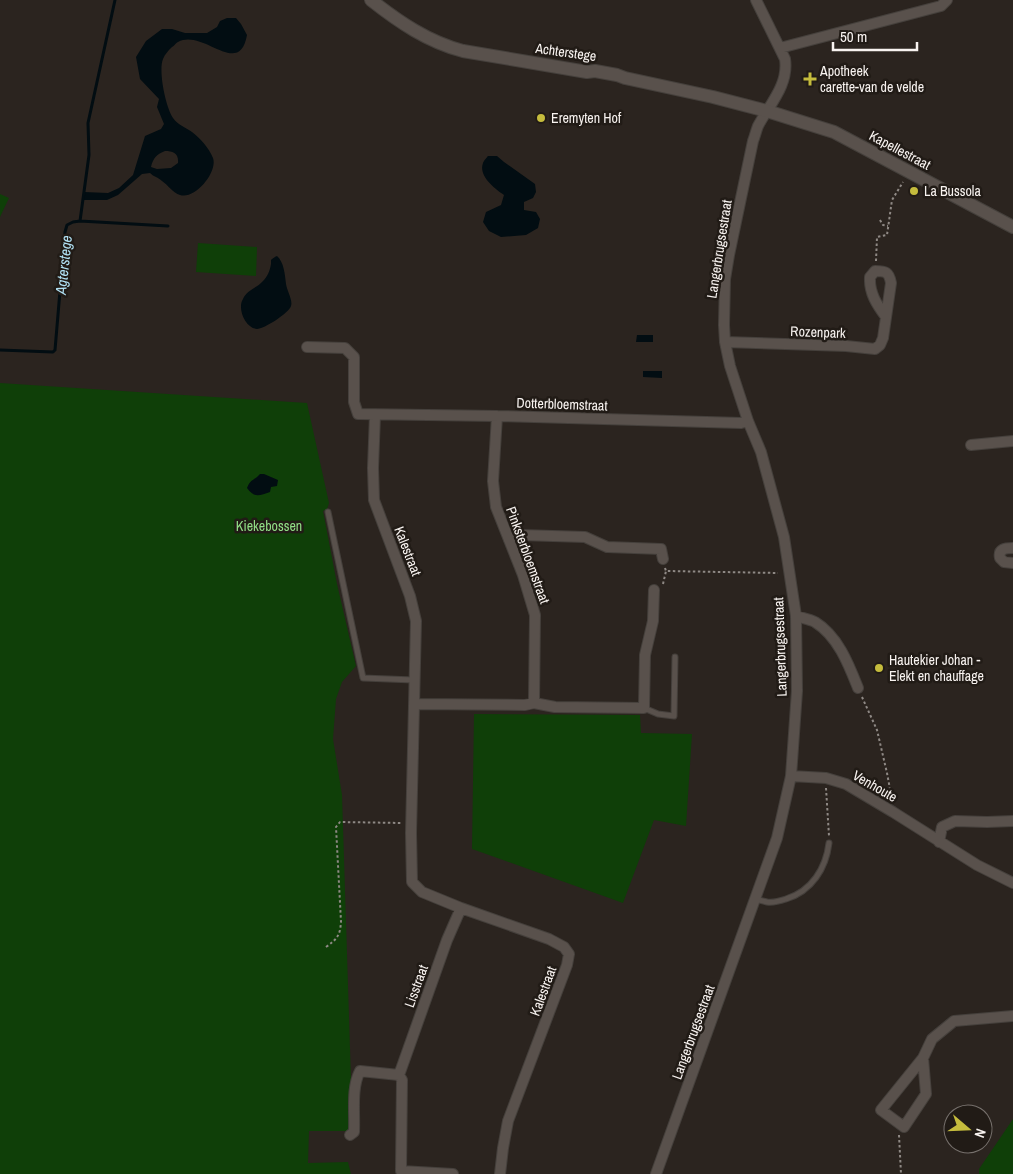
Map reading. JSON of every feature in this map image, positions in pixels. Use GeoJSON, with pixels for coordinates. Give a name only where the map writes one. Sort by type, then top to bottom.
{"type":"FeatureCollection","features":[{"type":"Feature","properties":{"kind":"street","name":"Achterstege"},"geometry":{"type":"LineString","coordinates":[[371,0],[418,32],[447,47],[587,72],[595,71],[617,75],[768,112]]}},
{"type":"Feature","properties":{"kind":"street","name":"Langerbrugsestraat"},"geometry":{"type":"LineString","coordinates":[[656,1174],[777,838],[791,776],[797,692],[796,616],[784,537],[761,452],[748,421],[730,366],[724,325],[725,279],[753,141],[757,128],[778,94],[786,68],[785,59],[756,0]]}},
{"type":"Feature","properties":{"kind":"street"},"geometry":{"type":"LineString","coordinates":[[780,48],[941,6],[947,0]]}},
{"type":"Feature","properties":{"kind":"street","name":"Kapellestraat"},"geometry":{"type":"LineString","coordinates":[[768,112],[834,132],[1013,226]]}},
{"type":"Feature","properties":{"kind":"street"},"geometry":{"type":"LineString","coordinates":[[875,271],[870,277],[870,290],[886,317]]}},
{"type":"Feature","properties":{"kind":"street","name":"Rozenpark"},"geometry":{"type":"LineString","coordinates":[[725,342],[846,346],[875,349],[880,345],[883,338],[891,283],[890,276],[886,273],[875,271]]}},
{"type":"Feature","properties":{"kind":"street"},"geometry":{"type":"LineString","coordinates":[[307,348],[345,348],[354,357],[354,402],[358,414],[375,414]]}},
{"type":"Feature","properties":{"kind":"street","name":"Dotterbloemstraat"},"geometry":{"type":"LineString","coordinates":[[375,414],[741,423],[748,421]]}},
{"type":"Feature","properties":{"kind":"street","name":"Kalestraat"},"geometry":{"type":"LineString","coordinates":[[375,414],[374,500],[410,596],[416,621],[412,882],[422,892],[550,939],[564,947],[569,954],[567,965],[508,1122],[500,1174]]}},
{"type":"Feature","properties":{"kind":"street","name":"Pinksterbloemstraat"},"geometry":{"type":"LineString","coordinates":[[496,416],[493,481],[496,507],[523,575],[535,615],[534,703]]}},
{"type":"Feature","properties":{"kind":"street"},"geometry":{"type":"LineString","coordinates":[[972,445],[1013,442]]}},
{"type":"Feature","properties":{"kind":"street"},"geometry":{"type":"LineString","coordinates":[[509,540],[521,535],[584,537],[607,546],[661,549],[663,560]]}},
{"type":"Feature","properties":{"kind":"street"},"geometry":{"type":"LineString","coordinates":[[1013,548],[1003,549],[999,556],[1004,562],[1013,563]]}},
{"type":"Feature","properties":{"kind":"street"},"geometry":{"type":"LineString","coordinates":[[415,704],[525,705],[534,703],[555,707],[644,708],[645,655],[653,621],[654,590]]}},
{"type":"Feature","properties":{"kind":"street"},"geometry":{"type":"LineString","coordinates":[[796,616],[821,626],[838,644],[858,688]]}},
{"type":"Feature","properties":{"kind":"street","name":"Venhoute"},"geometry":{"type":"LineString","coordinates":[[791,776],[826,778],[846,784],[977,865],[1013,883]]}},
{"type":"Feature","properties":{"kind":"street"},"geometry":{"type":"LineString","coordinates":[[939,842],[942,827],[955,821],[1013,822]]}},
{"type":"Feature","properties":{"kind":"street","name":"Lisstraat"},"geometry":{"type":"LineString","coordinates":[[453,1174],[406,1173],[400,1171],[402,1080],[400,1074],[447,940],[462,908]]}},
{"type":"Feature","properties":{"kind":"street"},"geometry":{"type":"LineString","coordinates":[[923,1058],[926,1094],[904,1127],[880,1110],[923,1058],[932,1039],[954,1021],[1013,1016]]}},
{"type":"Feature","properties":{"kind":"street"},"geometry":{"type":"LineString","coordinates":[[350,1135],[354,1132],[354,1097],[360,1071],[400,1074]]}},
{"type":"Feature","properties":{"kind":"lane"},"geometry":{"type":"LineString","coordinates":[[328,512],[362,678],[415,680]]}},
{"type":"Feature","properties":{"kind":"lane"},"geometry":{"type":"LineString","coordinates":[[644,708],[658,714],[674,716],[675,658]]}},
{"type":"Feature","properties":{"kind":"lane"},"geometry":{"type":"LineString","coordinates":[[755,899],[769,902],[779,901],[802,892],[818,876],[828,854],[829,843]]}},
{"type":"Feature","properties":{"kind":"path"},"geometry":{"type":"LineString","coordinates":[[875,271],[877,238],[887,235],[892,200],[909,171]]}},
{"type":"Feature","properties":{"kind":"path"},"geometry":{"type":"LineString","coordinates":[[880,220],[883,225],[889,226]]}},
{"type":"Feature","properties":{"kind":"path"},"geometry":{"type":"LineString","coordinates":[[663,560],[666,571],[783,573]]}},
{"type":"Feature","properties":{"kind":"path"},"geometry":{"type":"LineString","coordinates":[[858,688],[871,716],[882,749],[892,795],[893,812]]}},
{"type":"Feature","properties":{"kind":"path"},"geometry":{"type":"LineString","coordinates":[[826,778],[829,843]]}},
{"type":"Feature","properties":{"kind":"path"},"geometry":{"type":"LineString","coordinates":[[326,947],[335,941],[340,933],[341,922],[336,827],[340,822],[412,823]]}},
{"type":"Feature","properties":{"kind":"path"},"geometry":{"type":"LineString","coordinates":[[899,1123],[901,1174]]}},
{"type":"Feature","properties":{"kind":"green space"},"geometry":{"type":"Polygon","coordinates":[[[0,194],[9,198],[0,217],[0,194]]]}},
{"type":"Feature","properties":{"kind":"green space"},"geometry":{"type":"Polygon","coordinates":[[[198,243],[257,247],[256,276],[196,272],[198,243]]]}},
{"type":"Feature","properties":{"kind":"green space","name":"Kiekebossen"},"geometry":{"type":"Polygon","coordinates":[[[0,383],[307,403],[329,503],[327,509],[323,511],[337,584],[356,666],[342,682],[336,699],[333,739],[342,795],[352,1112],[348,1131],[309,1131],[308,1163],[348,1162],[351,1174],[0,1174],[0,383]]]}},
{"type":"Feature","properties":{"kind":"green space"},"geometry":{"type":"Polygon","coordinates":[[[474,714],[640,715],[641,733],[692,734],[686,826],[654,820],[623,903],[472,849],[474,714]]]}},
{"type":"Feature","properties":{"kind":"green space"},"geometry":{"type":"Polygon","coordinates":[[[1013,1119],[1013,1174],[979,1174],[979,1169],[989,1154],[993,1154],[993,1148],[1013,1119]]]}},
{"type":"Feature","properties":{"kind":"shaded area"},"geometry":{"type":"Polygon","coordinates":[[[227,18],[236,18],[247,35],[243,47],[236,53],[228,53],[198,41],[188,39],[177,42],[163,59],[161,72],[168,106],[173,118],[198,137],[207,147],[213,158],[212,170],[204,184],[192,193],[180,195],[150,173],[142,174],[118,195],[107,200],[83,200],[84,192],[108,193],[119,188],[133,175],[145,136],[161,129],[164,124],[157,107],[159,99],[140,79],[136,57],[146,41],[162,29],[172,29],[185,33],[207,33],[217,27],[220,21],[227,18]],[[165,151],[154,159],[151,167],[157,169],[171,168],[178,163],[173,152],[165,151]]]}},
{"type":"Feature","properties":{"kind":"shaded area"},"geometry":{"type":"Polygon","coordinates":[[[488,156],[497,156],[535,184],[536,192],[533,198],[524,202],[524,210],[536,212],[540,219],[538,228],[526,235],[501,237],[489,231],[483,222],[486,212],[501,205],[504,195],[488,182],[483,173],[483,163],[488,156]]]}},
{"type":"Feature","properties":{"kind":"shaded area"},"geometry":{"type":"Polygon","coordinates":[[[277,256],[284,269],[291,306],[286,313],[270,324],[257,329],[253,328],[243,317],[241,303],[247,293],[266,278],[271,260],[277,256]]]}},
{"type":"Feature","properties":{"kind":"shaded area"},"geometry":{"type":"Polygon","coordinates":[[[637,335],[653,335],[653,342],[636,342],[637,335]]]}},
{"type":"Feature","properties":{"kind":"shaded area"},"geometry":{"type":"Polygon","coordinates":[[[643,371],[662,371],[662,378],[643,377],[643,371]]]}},
{"type":"Feature","properties":{"kind":"shaded area"},"geometry":{"type":"Polygon","coordinates":[[[260,474],[278,480],[277,486],[271,487],[270,492],[255,495],[247,488],[251,481],[260,474]]]}},
{"type":"Feature","properties":{"kind":"waterway"},"geometry":{"type":"LineString","coordinates":[[80,221],[89,155],[88,123],[115,0]]}},
{"type":"Feature","properties":{"kind":"waterway","name":"Agterstege"},"geometry":{"type":"LineString","coordinates":[[0,350],[53,352],[55,350],[67,225],[80,221],[168,226]]}},
{"type":"Feature","properties":{"kind":"place","name":"Apotheek carette-van de velde"},"geometry":{"type":"Point","coordinates":[810,79]}},
{"type":"Feature","properties":{"kind":"place","name":"Eremyten Hof"},"geometry":{"type":"Point","coordinates":[541,118]}},
{"type":"Feature","properties":{"kind":"place","name":"La Bussola"},"geometry":{"type":"Point","coordinates":[914,191]}},
{"type":"Feature","properties":{"kind":"place","name":"Hautekier Johan - Elekt en chauffage"},"geometry":{"type":"Point","coordinates":[879,668]}}]}
